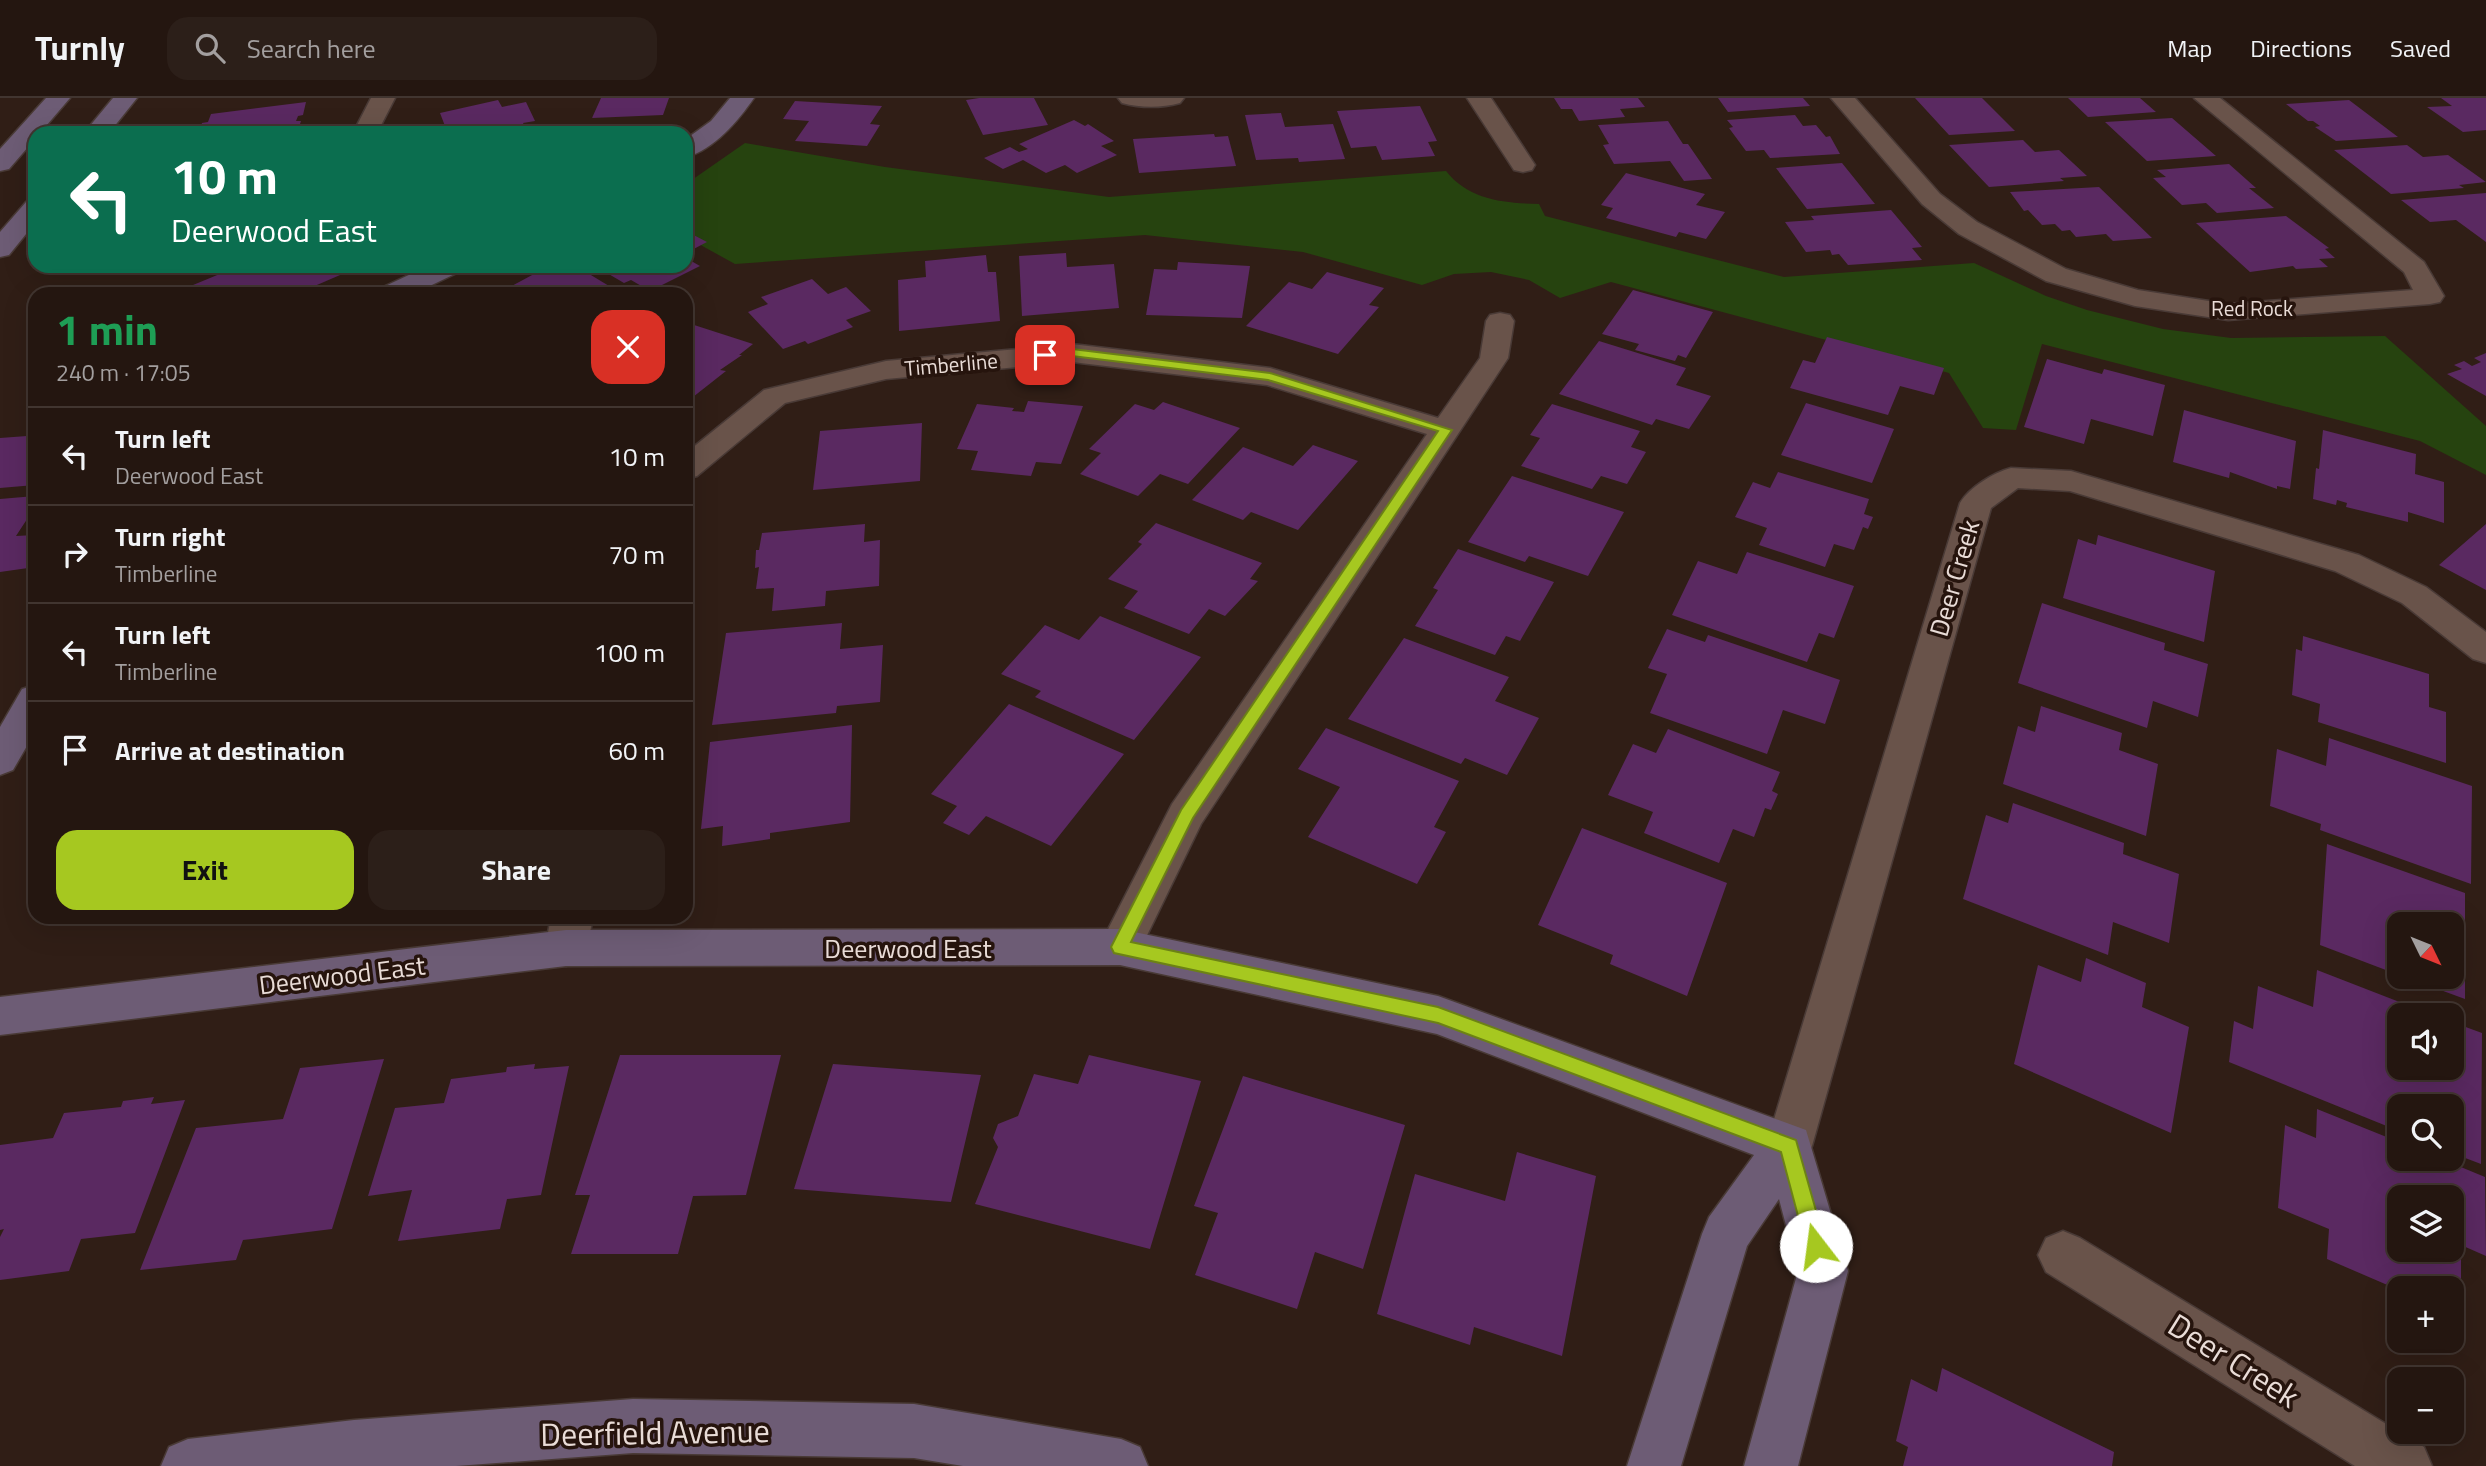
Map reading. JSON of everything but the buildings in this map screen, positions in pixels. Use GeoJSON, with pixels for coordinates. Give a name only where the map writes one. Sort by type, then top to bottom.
{"type":"FeatureCollection","features":[{"type":"Feature","properties":{"kind":"street"},"geometry":{"type":"LineString","coordinates":[[33,126],[58,98]]}},
{"type":"Feature","properties":{"kind":"street"},"geometry":{"type":"LineString","coordinates":[[102,126],[125,98]]}},
{"type":"Feature","properties":{"kind":"street"},"geometry":{"type":"LineString","coordinates":[[369,126],[383,98]]}},
{"type":"Feature","properties":{"kind":"street"},"geometry":{"type":"LineString","coordinates":[[693,145],[719,126],[742,98]]}},
{"type":"Feature","properties":{"kind":"street"},"geometry":{"type":"LineString","coordinates":[[1130,98],[1172,98]]}},
{"type":"Feature","properties":{"kind":"street"},"geometry":{"type":"LineString","coordinates":[[1479,98],[1523,165]]}},
{"type":"Feature","properties":{"kind":"street","name":"Red Rock"},"geometry":{"type":"LineString","coordinates":[[1843,98],[1931,199],[1968,228],[2056,275],[2135,298],[2228,312],[2430,296],[2415,268],[2206,98]]}},
{"type":"Feature","properties":{"kind":"street"},"geometry":{"type":"LineString","coordinates":[[0,163],[28,132]]}},
{"type":"Feature","properties":{"kind":"street"},"geometry":{"type":"LineString","coordinates":[[0,249],[28,215]]}},
{"type":"Feature","properties":{"kind":"street"},"geometry":{"type":"LineString","coordinates":[[406,287],[435,273]]}},
{"type":"Feature","properties":{"kind":"street"},"geometry":{"type":"LineString","coordinates":[[1120,947],[1186,815],[1494,358],[1500,321]]}},
{"type":"Feature","properties":{"kind":"street","name":"Timberline"},"geometry":{"type":"LineString","coordinates":[[693,462],[775,396],[886,370],[1072,353],[1270,377],[1446,430]]}},
{"type":"Feature","properties":{"kind":"street","name":"Deer Creek"},"geometry":{"type":"LineString","coordinates":[[1654,1466],[1726,1234],[1789,1146],[1976,503],[2011,478],[2071,481],[2347,563],[2414,595],[2486,650]]}},
{"type":"Feature","properties":{"kind":"street"},"geometry":{"type":"LineString","coordinates":[[0,760],[28,711]]}},
{"type":"Feature","properties":{"kind":"street","name":"Deerwood East"},"geometry":{"type":"LineString","coordinates":[[0,1016],[569,933],[1120,947],[1438,1015],[1789,1146]]}},
{"type":"Feature","properties":{"kind":"street"},"geometry":{"type":"LineString","coordinates":[[1771,1466],[1823,1271],[1789,1146]]}},
{"type":"Feature","properties":{"kind":"street","name":"Deer Creek"},"geometry":{"type":"LineString","coordinates":[[2063,1255],[2405,1466]]}},
{"type":"Feature","properties":{"kind":"street","name":"Deerfield Avenue"},"geometry":{"type":"LineString","coordinates":[[188,1466],[354,1447],[633,1426],[914,1431],[1121,1466]]}},
{"type":"Feature","properties":{"kind":"green space"},"geometry":{"type":"Polygon","coordinates":[[[745,143],[885,167],[1109,197],[1446,171],[1455,181],[1476,194],[1500,201],[1539,204],[1545,216],[1784,277],[1974,263],[2046,296],[2087,310],[2163,329],[2231,338],[2385,336],[2486,426],[2486,475],[2420,441],[2042,344],[2016,430],[1983,428],[1949,373],[1611,282],[1560,298],[1529,280],[1491,272],[1454,274],[1422,285],[1303,252],[1145,235],[735,264],[693,241],[693,179],[745,143]]]}},
{"type":"Feature","properties":{"kind":"route"},"geometry":{"type":"LineString","coordinates":[[1045,355],[1072,353],[1270,377],[1446,430],[1186,815],[1120,947],[1438,1015],[1789,1146],[1816,1246]]}}]}
